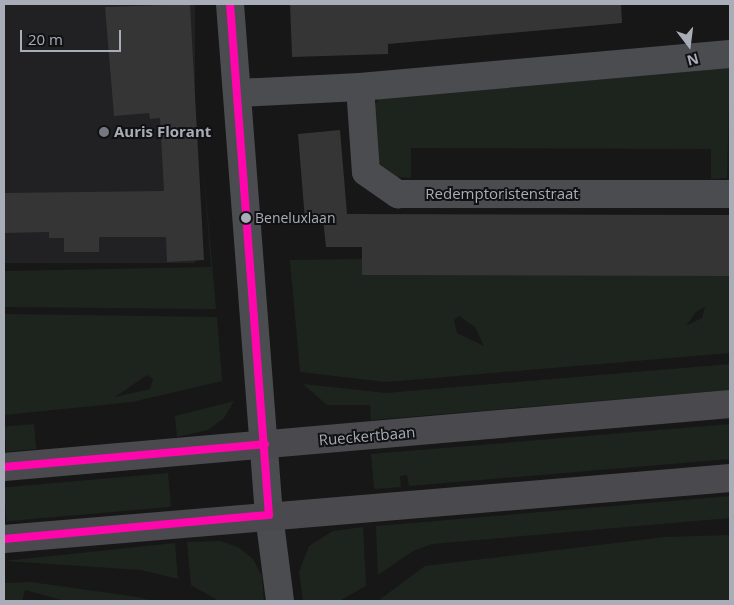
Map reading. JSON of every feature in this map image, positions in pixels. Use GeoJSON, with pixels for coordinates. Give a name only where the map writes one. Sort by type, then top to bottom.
{"type":"FeatureCollection","features":[{"type":"Feature","properties":{"kind":"main road","name":"Rueckertbaan"},"geometry":{"type":"LineString","coordinates":[[4,467],[730,404]]}},
{"type":"Feature","properties":{"kind":"main road"},"geometry":{"type":"LineString","coordinates":[[4,539],[269,515],[730,478]]}},
{"type":"Feature","properties":{"kind":"street"},"geometry":{"type":"LineString","coordinates":[[230,4],[269,515],[280,601]]}},
{"type":"Feature","properties":{"kind":"street"},"geometry":{"type":"LineString","coordinates":[[238,93],[360,87],[730,54]]}},
{"type":"Feature","properties":{"kind":"street","name":"Redemptoristenstraat"},"geometry":{"type":"LineString","coordinates":[[360,87],[366,172],[398,194],[730,194]]}},
{"type":"Feature","properties":{"kind":"shaded area","name":"Auris Florant"},"geometry":{"type":"Polygon","coordinates":[[[4,4],[195,4],[195,263],[4,263],[4,4]]]}},
{"type":"Feature","properties":{"kind":"shaded area"},"geometry":{"type":"Polygon","coordinates":[[[730,68],[727,178],[711,179],[711,149],[411,148],[411,178],[395,177],[378,162],[374,106],[379,99],[730,68]]]}},
{"type":"Feature","properties":{"kind":"shaded area"},"geometry":{"type":"Polygon","coordinates":[[[202,149],[216,309],[4,307],[4,271],[211,267],[202,149]]]}},
{"type":"Feature","properties":{"kind":"shaded area"},"geometry":{"type":"Polygon","coordinates":[[[362,259],[362,275],[730,276],[730,353],[386,382],[300,372],[290,260],[362,259]],[[705,307],[696,312],[686,326],[702,318],[705,307]],[[459,316],[454,320],[457,333],[484,346],[475,327],[459,316]]]}},
{"type":"Feature","properties":{"kind":"shaded area"},"geometry":{"type":"Polygon","coordinates":[[[4,314],[217,317],[222,381],[132,402],[4,415],[4,314]],[[147,375],[115,397],[150,389],[153,379],[147,375]]]}},
{"type":"Feature","properties":{"kind":"shaded area"},"geometry":{"type":"Polygon","coordinates":[[[730,364],[730,390],[371,420],[370,405],[327,405],[303,384],[386,393],[730,364]]]}},
{"type":"Feature","properties":{"kind":"shaded area"},"geometry":{"type":"Polygon","coordinates":[[[234,401],[224,418],[208,430],[177,437],[175,416],[234,401]]]}},
{"type":"Feature","properties":{"kind":"shaded area"},"geometry":{"type":"Polygon","coordinates":[[[34,424],[36,449],[6,452],[4,427],[34,424]]]}},
{"type":"Feature","properties":{"kind":"shaded area"},"geometry":{"type":"Polygon","coordinates":[[[730,424],[730,459],[409,486],[407,475],[400,476],[401,487],[374,489],[371,454],[730,424]]]}},
{"type":"Feature","properties":{"kind":"shaded area"},"geometry":{"type":"Polygon","coordinates":[[[168,473],[171,507],[7,521],[4,487],[168,473]]]}},
{"type":"Feature","properties":{"kind":"shaded area"},"geometry":{"type":"Polygon","coordinates":[[[730,496],[730,518],[432,544],[413,551],[378,575],[376,526],[730,496]]]}},
{"type":"Feature","properties":{"kind":"shaded area"},"geometry":{"type":"Polygon","coordinates":[[[363,527],[366,586],[339,601],[303,601],[299,572],[309,546],[333,531],[363,527]]]}},
{"type":"Feature","properties":{"kind":"shaded area"},"geometry":{"type":"Polygon","coordinates":[[[730,535],[730,601],[379,600],[425,566],[665,537],[730,535]]]}},
{"type":"Feature","properties":{"kind":"shaded area"},"geometry":{"type":"Polygon","coordinates":[[[220,541],[238,547],[253,559],[262,576],[264,601],[219,601],[191,585],[187,542],[220,541]]]}},
{"type":"Feature","properties":{"kind":"shaded area"},"geometry":{"type":"Polygon","coordinates":[[[175,543],[178,579],[141,570],[4,561],[175,543]]]}},
{"type":"Feature","properties":{"kind":"shaded area"},"geometry":{"type":"Polygon","coordinates":[[[31,582],[154,601],[65,601],[25,590],[22,601],[4,601],[4,583],[31,582]]]}},
{"type":"Feature","properties":{"kind":"building"},"geometry":{"type":"Polygon","coordinates":[[[190,4],[204,260],[167,262],[166,237],[99,237],[99,252],[64,252],[64,238],[49,238],[49,232],[4,233],[4,193],[164,191],[160,118],[150,119],[149,113],[114,116],[105,7],[190,4]]]}},
{"type":"Feature","properties":{"kind":"building"},"geometry":{"type":"Polygon","coordinates":[[[290,4],[621,4],[622,23],[388,44],[388,54],[292,57],[290,4]]]}},
{"type":"Feature","properties":{"kind":"building"},"geometry":{"type":"Polygon","coordinates":[[[340,130],[347,214],[730,215],[730,276],[362,275],[362,247],[326,247],[323,218],[305,220],[298,134],[340,130]]]}},
{"type":"Feature","properties":{"kind":"transit line"},"geometry":{"type":"LineString","coordinates":[[4,539],[269,515],[230,4]]}},
{"type":"Feature","properties":{"kind":"transit line"},"geometry":{"type":"LineString","coordinates":[[4,467],[265,444]]}},
{"type":"Feature","properties":{"kind":"place","name":"Auris Florant"},"geometry":{"type":"Point","coordinates":[104,132]}},
{"type":"Feature","properties":{"kind":"place","name":"Beneluxlaan"},"geometry":{"type":"Point","coordinates":[246,218]}}]}
